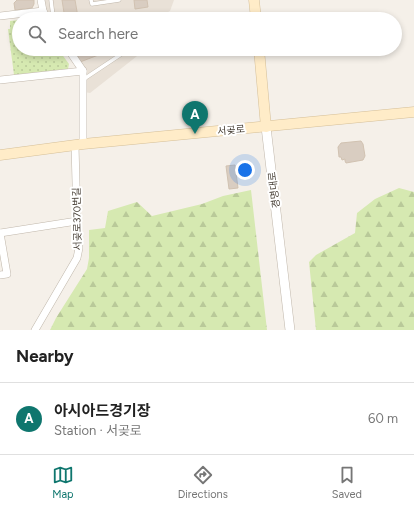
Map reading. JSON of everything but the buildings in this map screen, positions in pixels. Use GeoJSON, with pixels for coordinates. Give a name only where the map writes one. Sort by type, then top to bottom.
{"type":"FeatureCollection","features":[{"type":"Feature","properties":{"kind":"main road"},"geometry":{"type":"LineString","coordinates":[[254,0],[255,12]]}},
{"type":"Feature","properties":{"kind":"main road","name":"경명대로"},"geometry":{"type":"LineString","coordinates":[[260,56],[266,127]]}},
{"type":"Feature","properties":{"kind":"main road","name":"서곶로"},"geometry":{"type":"LineString","coordinates":[[0,154],[414,112]]}},
{"type":"Feature","properties":{"kind":"street"},"geometry":{"type":"LineString","coordinates":[[34,12],[43,11],[41,0]]}},
{"type":"Feature","properties":{"kind":"street"},"geometry":{"type":"LineString","coordinates":[[0,16],[12,15]]}},
{"type":"Feature","properties":{"kind":"street"},"geometry":{"type":"LineString","coordinates":[[0,80],[83,71],[73,56]]}},
{"type":"Feature","properties":{"kind":"street","name":"서곶로370번길"},"geometry":{"type":"LineString","coordinates":[[35,330],[77,258],[79,248],[77,221],[83,71]]}},
{"type":"Feature","properties":{"kind":"street","name":"경명대로"},"geometry":{"type":"LineString","coordinates":[[266,127],[290,330]]}},
{"type":"Feature","properties":{"kind":"street"},"geometry":{"type":"LineString","coordinates":[[3,275],[0,233],[77,221]]}},
{"type":"Feature","properties":{"kind":"lane"},"geometry":{"type":"LineString","coordinates":[[51,0],[51,12]]}},
{"type":"Feature","properties":{"kind":"lane"},"geometry":{"type":"LineString","coordinates":[[91,0],[92,4],[119,0]]}},
{"type":"Feature","properties":{"kind":"lane"},"geometry":{"type":"LineString","coordinates":[[83,79],[118,56]]}},
{"type":"Feature","properties":{"kind":"shaded area"},"geometry":{"type":"Polygon","coordinates":[[[43,0],[174,0],[170,11],[168,12],[44,11],[43,0]]]}},
{"type":"Feature","properties":{"kind":"shaded area"},"geometry":{"type":"Polygon","coordinates":[[[74,56],[137,56],[90,93],[84,92],[84,71],[74,56]]]}},
{"type":"Feature","properties":{"kind":"green space"},"geometry":{"type":"Polygon","coordinates":[[[10,21],[12,21],[12,56],[63,56],[69,64],[68,69],[14,75],[8,29],[10,29],[10,21]]]}},
{"type":"Feature","properties":{"kind":"green space"},"geometry":{"type":"Polygon","coordinates":[[[399,188],[414,192],[414,330],[316,330],[309,262],[316,255],[355,233],[357,213],[375,199],[399,188]]]}},
{"type":"Feature","properties":{"kind":"green space"},"geometry":{"type":"Polygon","coordinates":[[[251,190],[267,330],[50,330],[87,269],[89,258],[89,230],[105,228],[108,211],[137,202],[152,216],[202,204],[223,196],[251,190]]]}},
{"type":"Feature","properties":{"kind":"place","name":"아시아드경기장"},"geometry":{"type":"Point","coordinates":[195,134]}}]}
